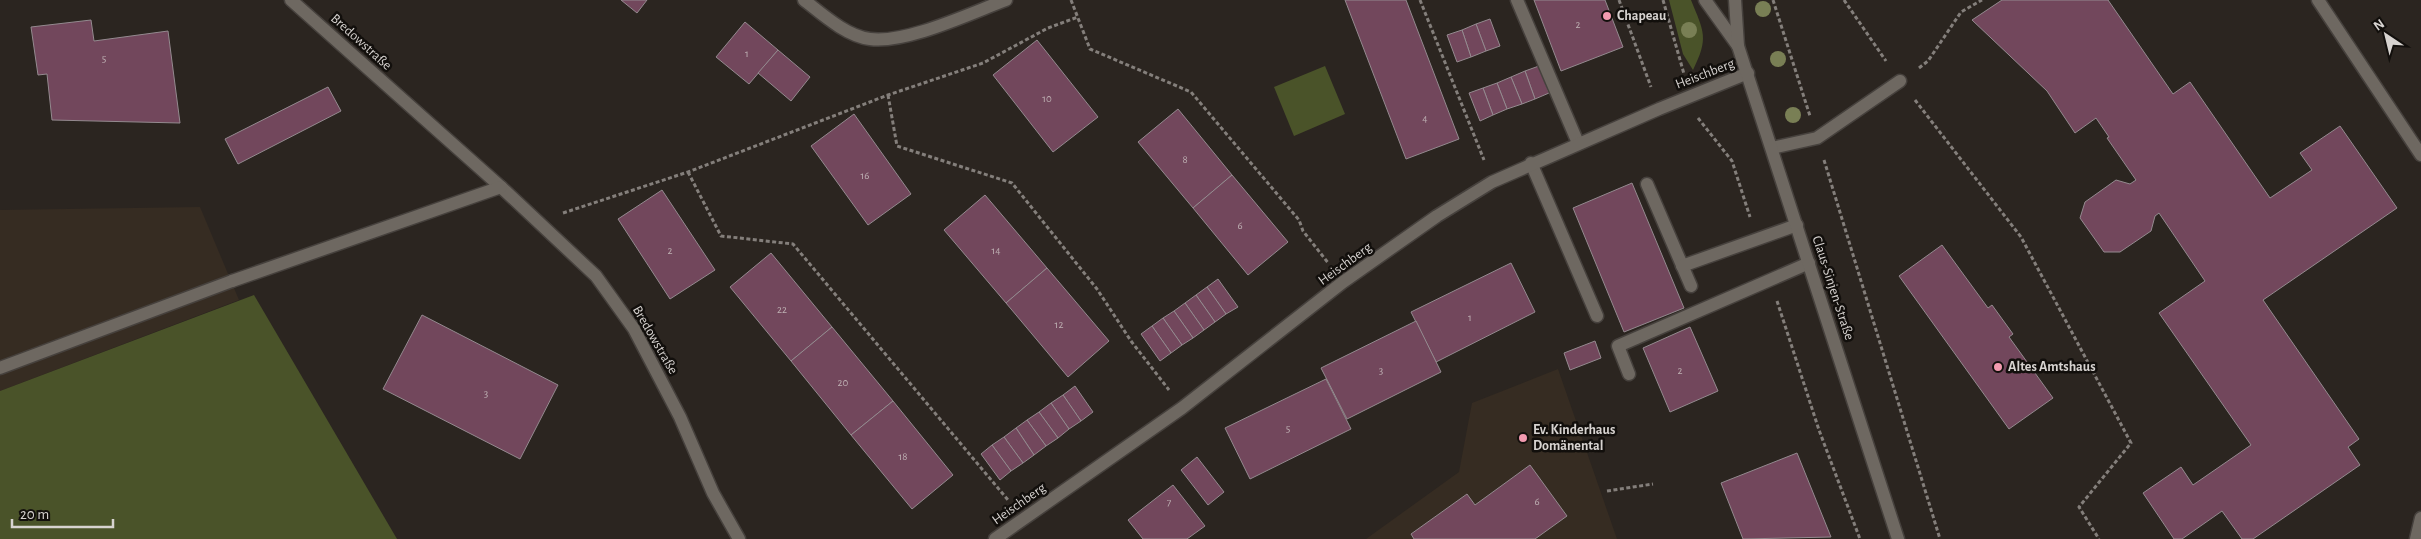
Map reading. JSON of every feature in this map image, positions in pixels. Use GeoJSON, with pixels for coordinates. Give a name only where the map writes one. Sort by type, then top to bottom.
{"type":"FeatureCollection","features":[{"type":"Feature","properties":{"kind":"street","name":"Bredowstraße"},"geometry":{"type":"LineString","coordinates":[[291,0],[543,225],[596,276],[634,329],[680,418],[713,493],[739,539]]}},
{"type":"Feature","properties":{"kind":"street"},"geometry":{"type":"LineString","coordinates":[[804,0],[836,25],[869,39],[903,37],[1006,0]]}},
{"type":"Feature","properties":{"kind":"street"},"geometry":{"type":"LineString","coordinates":[[1517,0],[1578,143]]}},
{"type":"Feature","properties":{"kind":"street","name":"Claus-Sinjen-Straße"},"geometry":{"type":"LineString","coordinates":[[1704,0],[1738,46],[1898,539]]}},
{"type":"Feature","properties":{"kind":"street","name":"Claus-Sinjen-Straße"},"geometry":{"type":"LineString","coordinates":[[1736,0],[1738,46]]}},
{"type":"Feature","properties":{"kind":"street"},"geometry":{"type":"LineString","coordinates":[[2318,0],[2421,155]]}},
{"type":"Feature","properties":{"kind":"street","name":"Heischberg"},"geometry":{"type":"LineString","coordinates":[[995,539],[1182,408],[1343,282],[1437,216],[1492,182],[1531,163],[1659,108],[1748,74]]}},
{"type":"Feature","properties":{"kind":"street"},"geometry":{"type":"LineString","coordinates":[[1772,148],[1817,138],[1900,81]]}},
{"type":"Feature","properties":{"kind":"street"},"geometry":{"type":"LineString","coordinates":[[1531,163],[1597,316]]}},
{"type":"Feature","properties":{"kind":"street"},"geometry":{"type":"LineString","coordinates":[[1647,184],[1691,286]]}},
{"type":"Feature","properties":{"kind":"street"},"geometry":{"type":"LineString","coordinates":[[0,368],[232,281],[501,187]]}},
{"type":"Feature","properties":{"kind":"street"},"geometry":{"type":"LineString","coordinates":[[1682,266],[1797,225]]}},
{"type":"Feature","properties":{"kind":"street"},"geometry":{"type":"LineString","coordinates":[[1629,374],[1618,346],[1809,263]]}},
{"type":"Feature","properties":{"kind":"street"},"geometry":{"type":"LineString","coordinates":[[2416,539],[2421,518]]}},
{"type":"Feature","properties":{"kind":"path"},"geometry":{"type":"LineString","coordinates":[[1071,0],[1090,49],[1191,92],[1299,220],[1303,231],[1318,250]]}},
{"type":"Feature","properties":{"kind":"path"},"geometry":{"type":"LineString","coordinates":[[1420,0],[1492,182]]}},
{"type":"Feature","properties":{"kind":"path"},"geometry":{"type":"LineString","coordinates":[[1619,0],[1659,108]]}},
{"type":"Feature","properties":{"kind":"path"},"geometry":{"type":"LineString","coordinates":[[1773,0],[1940,539]]}},
{"type":"Feature","properties":{"kind":"path"},"geometry":{"type":"LineString","coordinates":[[1844,0],[1900,81],[2021,237],[2131,443],[2079,506],[2099,539]]}},
{"type":"Feature","properties":{"kind":"path"},"geometry":{"type":"LineString","coordinates":[[1900,81],[1928,61],[1961,12],[1982,0]]}},
{"type":"Feature","properties":{"kind":"path"},"geometry":{"type":"LineString","coordinates":[[543,225],[568,209],[688,172],[888,95],[983,63],[1048,28],[1078,17]]}},
{"type":"Feature","properties":{"kind":"path"},"geometry":{"type":"LineString","coordinates":[[888,95],[897,146],[1012,184],[1098,289],[1131,341],[1182,408]]}},
{"type":"Feature","properties":{"kind":"path"},"geometry":{"type":"LineString","coordinates":[[688,172],[720,236],[793,244],[1023,519]]}},
{"type":"Feature","properties":{"kind":"path"},"geometry":{"type":"LineString","coordinates":[[1607,491],[1653,484]]}},
{"type":"Feature","properties":{"kind":"shaded area"},"geometry":{"type":"Polygon","coordinates":[[[200,207],[239,300],[0,391],[0,210],[200,207]]]}},
{"type":"Feature","properties":{"kind":"shaded area","name":"Ev. Kinderhaus Domänental"},"geometry":{"type":"Polygon","coordinates":[[[1558,369],[1617,539],[1366,539],[1459,472],[1472,403],[1558,369]]]}},
{"type":"Feature","properties":{"kind":"green space"},"geometry":{"type":"Polygon","coordinates":[[[1669,0],[1691,0],[1702,28],[1703,42],[1693,70],[1683,54],[1669,0]]]}},
{"type":"Feature","properties":{"kind":"green space"},"geometry":{"type":"Polygon","coordinates":[[[1325,66],[1345,114],[1294,136],[1274,87],[1325,66]]]}},
{"type":"Feature","properties":{"kind":"green space"},"geometry":{"type":"Polygon","coordinates":[[[254,295],[397,539],[0,539],[0,391],[254,295]]]}},
{"type":"Feature","properties":{"kind":"building"},"geometry":{"type":"Polygon","coordinates":[[[621,0],[647,0],[637,13],[621,0]]]}},
{"type":"Feature","properties":{"kind":"building"},"geometry":{"type":"Polygon","coordinates":[[[1345,0],[1406,0],[1459,139],[1406,159],[1345,0]]]}},
{"type":"Feature","properties":{"kind":"building"},"geometry":{"type":"Polygon","coordinates":[[[1534,0],[1605,0],[1623,47],[1561,71],[1534,0]]]}},
{"type":"Feature","properties":{"kind":"building"},"geometry":{"type":"Polygon","coordinates":[[[2002,0],[2108,0],[2173,94],[2190,82],[2270,198],[2312,170],[2300,153],[2340,126],[2397,208],[2263,300],[2359,439],[2348,447],[2360,465],[2253,539],[2242,539],[2222,511],[2182,539],[2174,539],[2143,493],[2181,467],[2193,485],[2251,445],[2159,313],[2205,281],[2159,213],[2155,216],[2151,231],[2120,252],[2104,252],[2080,218],[2085,202],[2116,180],[2130,184],[2136,180],[2107,138],[2109,137],[2096,118],[2075,133],[2047,91],[1972,20],[2002,0]]]}},
{"type":"Feature","properties":{"kind":"building"},"geometry":{"type":"Polygon","coordinates":[[[1490,19],[1500,46],[1486,51],[1476,24],[1490,19]]]}},
{"type":"Feature","properties":{"kind":"building"},"geometry":{"type":"Polygon","coordinates":[[[91,20],[94,41],[168,31],[180,123],[52,120],[47,74],[38,75],[31,27],[91,20]]]}},
{"type":"Feature","properties":{"kind":"building"},"geometry":{"type":"Polygon","coordinates":[[[745,22],[778,50],[749,84],[716,57],[745,22]]]}},
{"type":"Feature","properties":{"kind":"building"},"geometry":{"type":"Polygon","coordinates":[[[1476,24],[1486,51],[1471,57],[1462,30],[1476,24]]]}},
{"type":"Feature","properties":{"kind":"building"},"geometry":{"type":"Polygon","coordinates":[[[1462,30],[1471,57],[1457,62],[1447,35],[1462,30]]]}},
{"type":"Feature","properties":{"kind":"building"},"geometry":{"type":"Polygon","coordinates":[[[1037,40],[1098,117],[1053,152],[993,75],[1037,40]]]}},
{"type":"Feature","properties":{"kind":"building"},"geometry":{"type":"Polygon","coordinates":[[[778,50],[810,77],[791,101],[758,73],[778,50]]]}},
{"type":"Feature","properties":{"kind":"building"},"geometry":{"type":"Polygon","coordinates":[[[1539,66],[1549,93],[1535,99],[1525,71],[1539,66]]]}},
{"type":"Feature","properties":{"kind":"building"},"geometry":{"type":"Polygon","coordinates":[[[1525,71],[1535,99],[1522,104],[1511,77],[1525,71]]]}},
{"type":"Feature","properties":{"kind":"building"},"geometry":{"type":"Polygon","coordinates":[[[1511,77],[1522,104],[1507,109],[1497,83],[1511,77]]]}},
{"type":"Feature","properties":{"kind":"building"},"geometry":{"type":"Polygon","coordinates":[[[1497,83],[1507,109],[1493,115],[1483,88],[1497,83]]]}},
{"type":"Feature","properties":{"kind":"building"},"geometry":{"type":"Polygon","coordinates":[[[328,87],[341,111],[238,164],[225,139],[328,87]]]}},
{"type":"Feature","properties":{"kind":"building"},"geometry":{"type":"Polygon","coordinates":[[[1483,88],[1493,115],[1480,121],[1469,93],[1483,88]]]}},
{"type":"Feature","properties":{"kind":"building"},"geometry":{"type":"Polygon","coordinates":[[[1178,109],[1232,175],[1193,208],[1138,142],[1178,109]]]}},
{"type":"Feature","properties":{"kind":"building"},"geometry":{"type":"Polygon","coordinates":[[[854,114],[911,194],[868,225],[811,146],[854,114]]]}},
{"type":"Feature","properties":{"kind":"building"},"geometry":{"type":"Polygon","coordinates":[[[1232,175],[1288,242],[1248,275],[1193,208],[1232,175]]]}},
{"type":"Feature","properties":{"kind":"building"},"geometry":{"type":"Polygon","coordinates":[[[1632,183],[1684,308],[1624,332],[1573,208],[1632,183]]]}},
{"type":"Feature","properties":{"kind":"building"},"geometry":{"type":"Polygon","coordinates":[[[662,190],[715,270],[670,299],[618,219],[662,190]]]}},
{"type":"Feature","properties":{"kind":"building"},"geometry":{"type":"Polygon","coordinates":[[[985,195],[1047,268],[1006,303],[944,230],[985,195]]]}},
{"type":"Feature","properties":{"kind":"building","name":"Altes Amtshaus"},"geometry":{"type":"Polygon","coordinates":[[[1942,245],[1988,308],[1992,305],[2013,334],[2009,337],[2053,398],[2009,429],[1899,276],[1942,245]]]}},
{"type":"Feature","properties":{"kind":"building"},"geometry":{"type":"Polygon","coordinates":[[[771,253],[832,327],[791,361],[730,287],[771,253]]]}},
{"type":"Feature","properties":{"kind":"building"},"geometry":{"type":"Polygon","coordinates":[[[1511,263],[1535,312],[1436,362],[1411,312],[1511,263]]]}},
{"type":"Feature","properties":{"kind":"building"},"geometry":{"type":"Polygon","coordinates":[[[1047,268],[1109,341],[1068,377],[1006,303],[1047,268]]]}},
{"type":"Feature","properties":{"kind":"building"},"geometry":{"type":"Polygon","coordinates":[[[1218,279],[1238,307],[1226,314],[1207,287],[1218,279]]]}},
{"type":"Feature","properties":{"kind":"building"},"geometry":{"type":"Polygon","coordinates":[[[1207,287],[1226,314],[1215,322],[1196,295],[1207,287]]]}},
{"type":"Feature","properties":{"kind":"building"},"geometry":{"type":"Polygon","coordinates":[[[1196,295],[1215,322],[1204,330],[1185,303],[1196,295]]]}},
{"type":"Feature","properties":{"kind":"building"},"geometry":{"type":"Polygon","coordinates":[[[1185,303],[1204,330],[1193,338],[1174,311],[1185,303]]]}},
{"type":"Feature","properties":{"kind":"building"},"geometry":{"type":"Polygon","coordinates":[[[1174,311],[1193,338],[1182,345],[1163,318],[1174,311]]]}},
{"type":"Feature","properties":{"kind":"building"},"geometry":{"type":"Polygon","coordinates":[[[422,315],[558,385],[520,459],[383,389],[422,315]]]}},
{"type":"Feature","properties":{"kind":"building"},"geometry":{"type":"Polygon","coordinates":[[[1163,318],[1182,345],[1171,353],[1152,326],[1163,318]]]}},
{"type":"Feature","properties":{"kind":"building"},"geometry":{"type":"Polygon","coordinates":[[[1416,321],[1441,372],[1347,419],[1321,368],[1416,321]]]}},
{"type":"Feature","properties":{"kind":"building"},"geometry":{"type":"Polygon","coordinates":[[[1152,326],[1171,353],[1160,361],[1141,334],[1152,326]]]}},
{"type":"Feature","properties":{"kind":"building"},"geometry":{"type":"Polygon","coordinates":[[[832,327],[893,401],[851,435],[791,361],[832,327]]]}},
{"type":"Feature","properties":{"kind":"building"},"geometry":{"type":"Polygon","coordinates":[[[1690,327],[1718,391],[1670,412],[1643,348],[1690,327]]]}},
{"type":"Feature","properties":{"kind":"building"},"geometry":{"type":"Polygon","coordinates":[[[1595,341],[1601,358],[1570,370],[1564,353],[1595,341]]]}},
{"type":"Feature","properties":{"kind":"building"},"geometry":{"type":"Polygon","coordinates":[[[1326,379],[1351,429],[1250,479],[1225,428],[1326,379]]]}},
{"type":"Feature","properties":{"kind":"building"},"geometry":{"type":"Polygon","coordinates":[[[1075,386],[1093,412],[1081,421],[1063,395],[1075,386]]]}},
{"type":"Feature","properties":{"kind":"building"},"geometry":{"type":"Polygon","coordinates":[[[1063,395],[1081,421],[1069,429],[1051,403],[1063,395]]]}},
{"type":"Feature","properties":{"kind":"building"},"geometry":{"type":"Polygon","coordinates":[[[893,401],[953,475],[912,509],[851,435],[893,401]]]}},
{"type":"Feature","properties":{"kind":"building"},"geometry":{"type":"Polygon","coordinates":[[[1051,403],[1069,429],[1058,438],[1039,412],[1051,403]]]}},
{"type":"Feature","properties":{"kind":"building"},"geometry":{"type":"Polygon","coordinates":[[[1039,412],[1058,438],[1046,446],[1027,420],[1039,412]]]}},
{"type":"Feature","properties":{"kind":"building"},"geometry":{"type":"Polygon","coordinates":[[[1027,420],[1046,446],[1034,455],[1016,428],[1027,420]]]}},
{"type":"Feature","properties":{"kind":"building"},"geometry":{"type":"Polygon","coordinates":[[[1016,428],[1034,455],[1023,463],[1004,437],[1016,428]]]}},
{"type":"Feature","properties":{"kind":"building"},"geometry":{"type":"Polygon","coordinates":[[[1004,437],[1023,463],[1011,471],[992,445],[1004,437]]]}},
{"type":"Feature","properties":{"kind":"building"},"geometry":{"type":"Polygon","coordinates":[[[992,445],[1011,471],[1000,480],[981,454],[992,445]]]}},
{"type":"Feature","properties":{"kind":"building"},"geometry":{"type":"Polygon","coordinates":[[[1797,453],[1831,537],[1743,539],[1721,483],[1797,453]]]}},
{"type":"Feature","properties":{"kind":"building"},"geometry":{"type":"Polygon","coordinates":[[[1197,457],[1224,492],[1208,505],[1181,470],[1197,457]]]}},
{"type":"Feature","properties":{"kind":"building"},"geometry":{"type":"Polygon","coordinates":[[[1530,465],[1567,516],[1535,539],[1414,539],[1411,534],[1467,494],[1475,505],[1530,465]]]}},
{"type":"Feature","properties":{"kind":"building"},"geometry":{"type":"Polygon","coordinates":[[[1173,485],[1205,526],[1187,539],[1143,539],[1128,520],[1173,485]]]}},
{"type":"Feature","properties":{"kind":"place","name":"Chapeau"},"geometry":{"type":"Point","coordinates":[1607,16]}},
{"type":"Feature","properties":{"kind":"place","name":"Altes Amtshaus"},"geometry":{"type":"Point","coordinates":[1998,367]}},
{"type":"Feature","properties":{"kind":"place","name":"Ev. Kinderhaus Domänental"},"geometry":{"type":"Point","coordinates":[1523,438]}}]}
